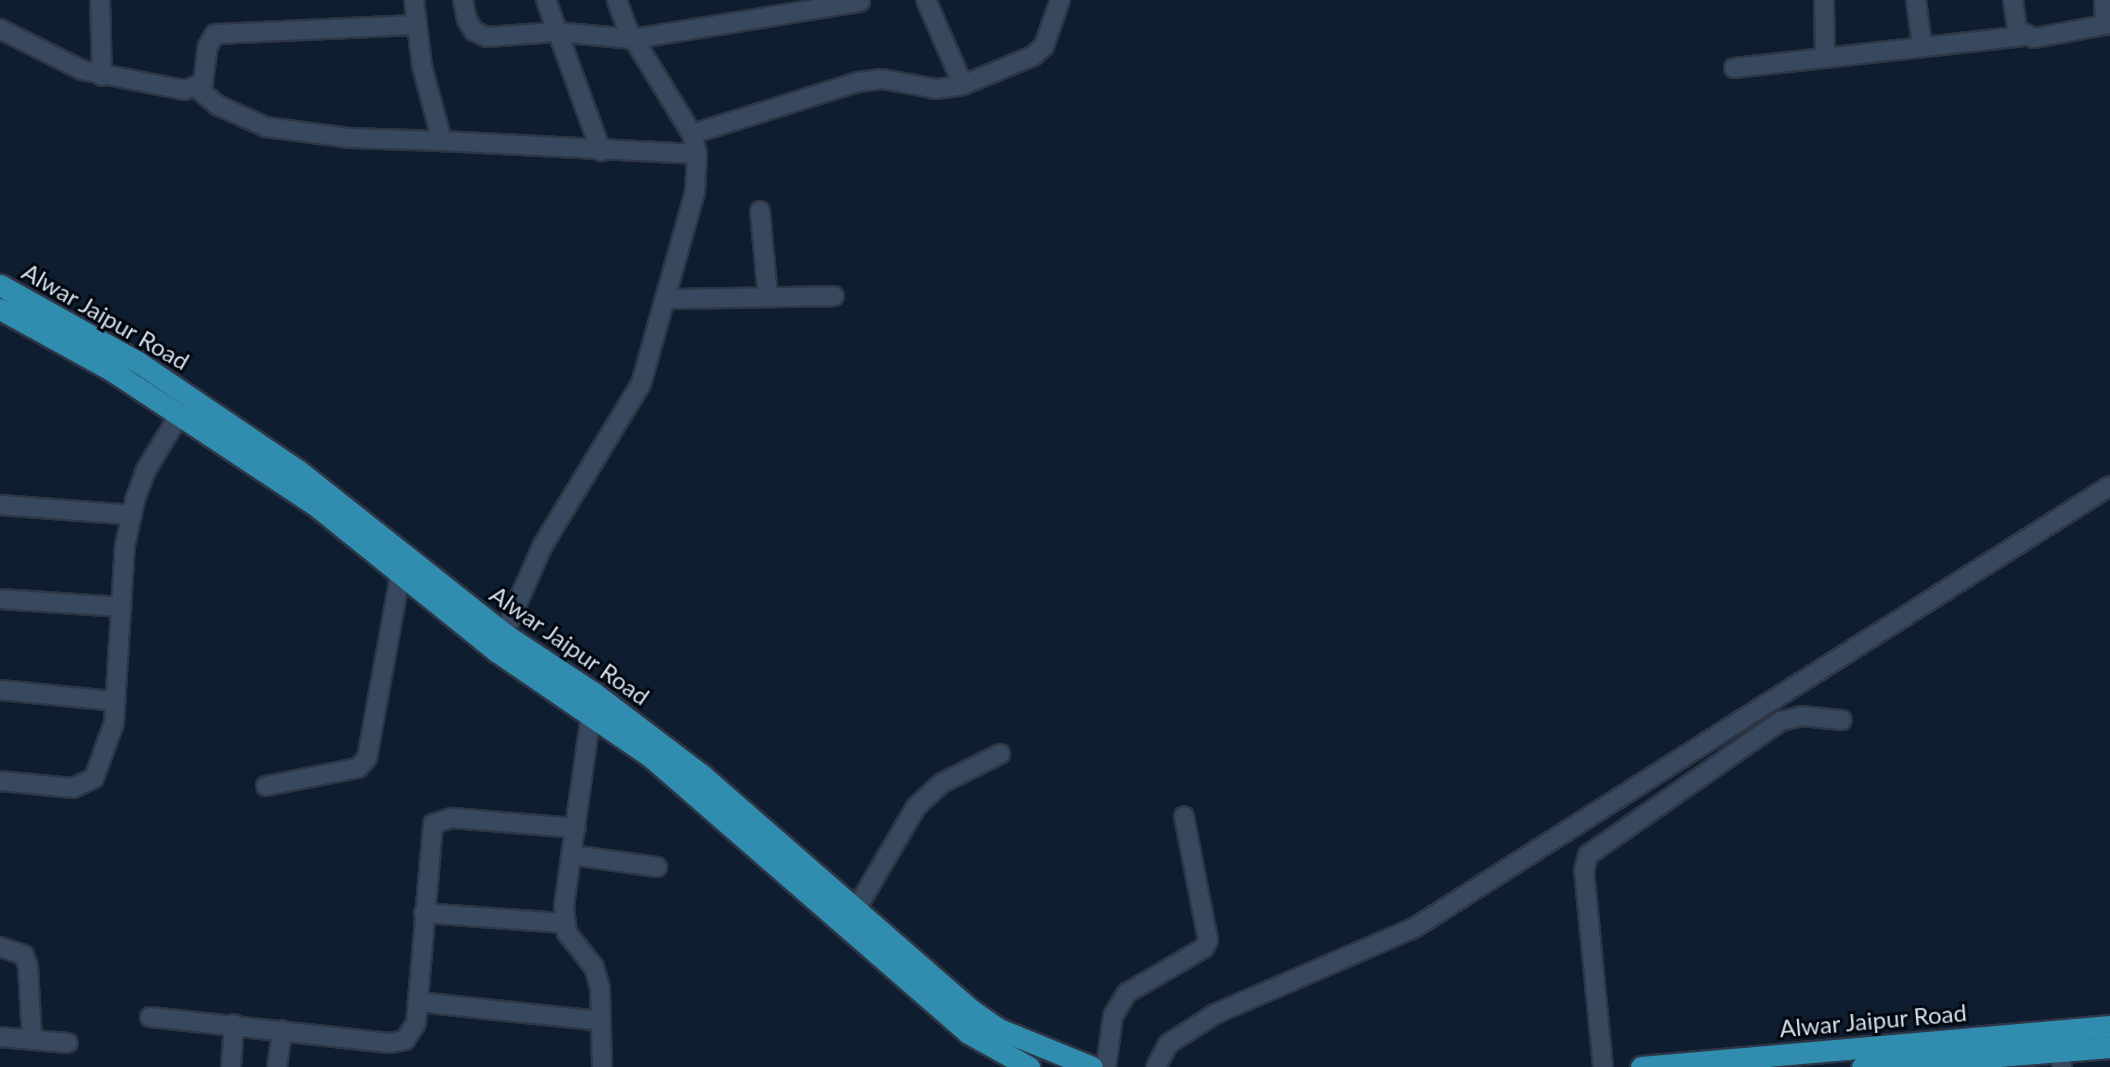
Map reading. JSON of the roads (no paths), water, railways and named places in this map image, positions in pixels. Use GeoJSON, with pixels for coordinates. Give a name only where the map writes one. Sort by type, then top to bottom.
{"type":"FeatureCollection","features":[{"type":"Feature","properties":{"kind":"main road","name":"Alwar Jaipur Road"},"geometry":{"type":"LineString","coordinates":[[0,287],[79,327],[191,396],[299,471],[501,643],[694,794],[926,1000],[968,1033],[1023,1066]]}},
{"type":"Feature","properties":{"kind":"main road","name":"Alwar Jaipur Road"},"geometry":{"type":"LineString","coordinates":[[0,309],[180,414],[315,505],[400,576],[501,643],[594,693],[702,775],[973,1011],[1023,1040],[1092,1067]]}},
{"type":"Feature","properties":{"kind":"main road","name":"Alwar Jaipur Road"},"geometry":{"type":"LineString","coordinates":[[1641,1067],[2110,1026]]}},
{"type":"Feature","properties":{"kind":"main road","name":"Alwar Jaipur Road"},"geometry":{"type":"LineString","coordinates":[[1862,1067],[2062,1059],[2110,1047]]}},
{"type":"Feature","properties":{"kind":"street"},"geometry":{"type":"LineString","coordinates":[[100,0],[102,76]]}},
{"type":"Feature","properties":{"kind":"street"},"geometry":{"type":"LineString","coordinates":[[414,0],[422,66],[442,141]]}},
{"type":"Feature","properties":{"kind":"street"},"geometry":{"type":"LineString","coordinates":[[463,0],[467,20],[474,31],[487,37],[556,32],[633,39],[860,2]]}},
{"type":"Feature","properties":{"kind":"street"},"geometry":{"type":"LineString","coordinates":[[545,0],[601,151]]}},
{"type":"Feature","properties":{"kind":"street"},"geometry":{"type":"LineString","coordinates":[[501,643],[542,545],[641,384],[695,191],[697,154],[692,134],[633,39],[617,0]]}},
{"type":"Feature","properties":{"kind":"street"},"geometry":{"type":"LineString","coordinates":[[926,0],[962,85]]}},
{"type":"Feature","properties":{"kind":"street"},"geometry":{"type":"LineString","coordinates":[[692,134],[858,82],[883,79],[936,89],[962,85],[1032,56],[1044,46],[1060,0]]}},
{"type":"Feature","properties":{"kind":"street"},"geometry":{"type":"LineString","coordinates":[[1824,0],[1825,55]]}},
{"type":"Feature","properties":{"kind":"street"},"geometry":{"type":"LineString","coordinates":[[1916,0],[1922,45]]}},
{"type":"Feature","properties":{"kind":"street"},"geometry":{"type":"LineString","coordinates":[[2013,0],[2017,30],[2026,36]]}},
{"type":"Feature","properties":{"kind":"street"},"geometry":{"type":"LineString","coordinates":[[1734,68],[1825,55],[2026,36],[2108,25],[2104,0]]}},
{"type":"Feature","properties":{"kind":"street"},"geometry":{"type":"LineString","coordinates":[[0,29],[65,62],[102,76],[184,90],[197,88],[206,78],[208,46],[215,34],[417,25]]}},
{"type":"Feature","properties":{"kind":"street"},"geometry":{"type":"LineString","coordinates":[[197,88],[217,105],[266,127],[350,138],[697,154]]}},
{"type":"Feature","properties":{"kind":"street"},"geometry":{"type":"LineString","coordinates":[[760,211],[768,297]]}},
{"type":"Feature","properties":{"kind":"street"},"geometry":{"type":"LineString","coordinates":[[666,299],[834,296]]}},
{"type":"Feature","properties":{"kind":"street"},"geometry":{"type":"LineString","coordinates":[[0,781],[86,785],[111,739],[132,515],[146,470],[180,414]]}},
{"type":"Feature","properties":{"kind":"street"},"geometry":{"type":"LineString","coordinates":[[1156,1067],[1168,1044],[1215,1014],[1414,928],[2110,486]]}},
{"type":"Feature","properties":{"kind":"street"},"geometry":{"type":"LineString","coordinates":[[0,505],[132,515]]}},
{"type":"Feature","properties":{"kind":"street"},"geometry":{"type":"LineString","coordinates":[[267,786],[358,768],[367,758],[400,576]]}},
{"type":"Feature","properties":{"kind":"street"},"geometry":{"type":"LineString","coordinates":[[0,599],[122,607]]}},
{"type":"Feature","properties":{"kind":"street"},"geometry":{"type":"LineString","coordinates":[[0,690],[116,701]]}},
{"type":"Feature","properties":{"kind":"street"},"geometry":{"type":"LineString","coordinates":[[591,714],[564,923],[594,967],[600,988],[602,1067]]}},
{"type":"Feature","properties":{"kind":"street"},"geometry":{"type":"LineString","coordinates":[[1603,1067],[1584,871],[1588,855],[1781,721],[1802,716],[1842,720]]}},
{"type":"Feature","properties":{"kind":"street"},"geometry":{"type":"LineString","coordinates":[[855,911],[916,807],[942,783],[1000,754]]}},
{"type":"Feature","properties":{"kind":"street"},"geometry":{"type":"LineString","coordinates":[[1106,1067],[1114,1016],[1127,993],[1204,948],[1208,940],[1184,816]]}},
{"type":"Feature","properties":{"kind":"street"},"geometry":{"type":"LineString","coordinates":[[150,1017],[390,1043],[405,1041],[416,1023],[429,838],[438,819],[576,828]]}},
{"type":"Feature","properties":{"kind":"street"},"geometry":{"type":"LineString","coordinates":[[572,855],[657,867]]}},
{"type":"Feature","properties":{"kind":"street"},"geometry":{"type":"LineString","coordinates":[[424,913],[564,923]]}},
{"type":"Feature","properties":{"kind":"street"},"geometry":{"type":"LineString","coordinates":[[0,947],[24,955],[28,966],[32,1040]]}},
{"type":"Feature","properties":{"kind":"street"},"geometry":{"type":"LineString","coordinates":[[418,1002],[601,1021]]}},
{"type":"Feature","properties":{"kind":"street"},"geometry":{"type":"LineString","coordinates":[[231,1067],[234,1024]]}},
{"type":"Feature","properties":{"kind":"street"},"geometry":{"type":"LineString","coordinates":[[277,1067],[282,1030]]}},
{"type":"Feature","properties":{"kind":"street"},"geometry":{"type":"LineString","coordinates":[[0,1037],[68,1043]]}},
{"type":"Feature","properties":{"kind":"street"},"geometry":{"type":"LineString","coordinates":[[1023,1040],[1023,1066]]}}]}
